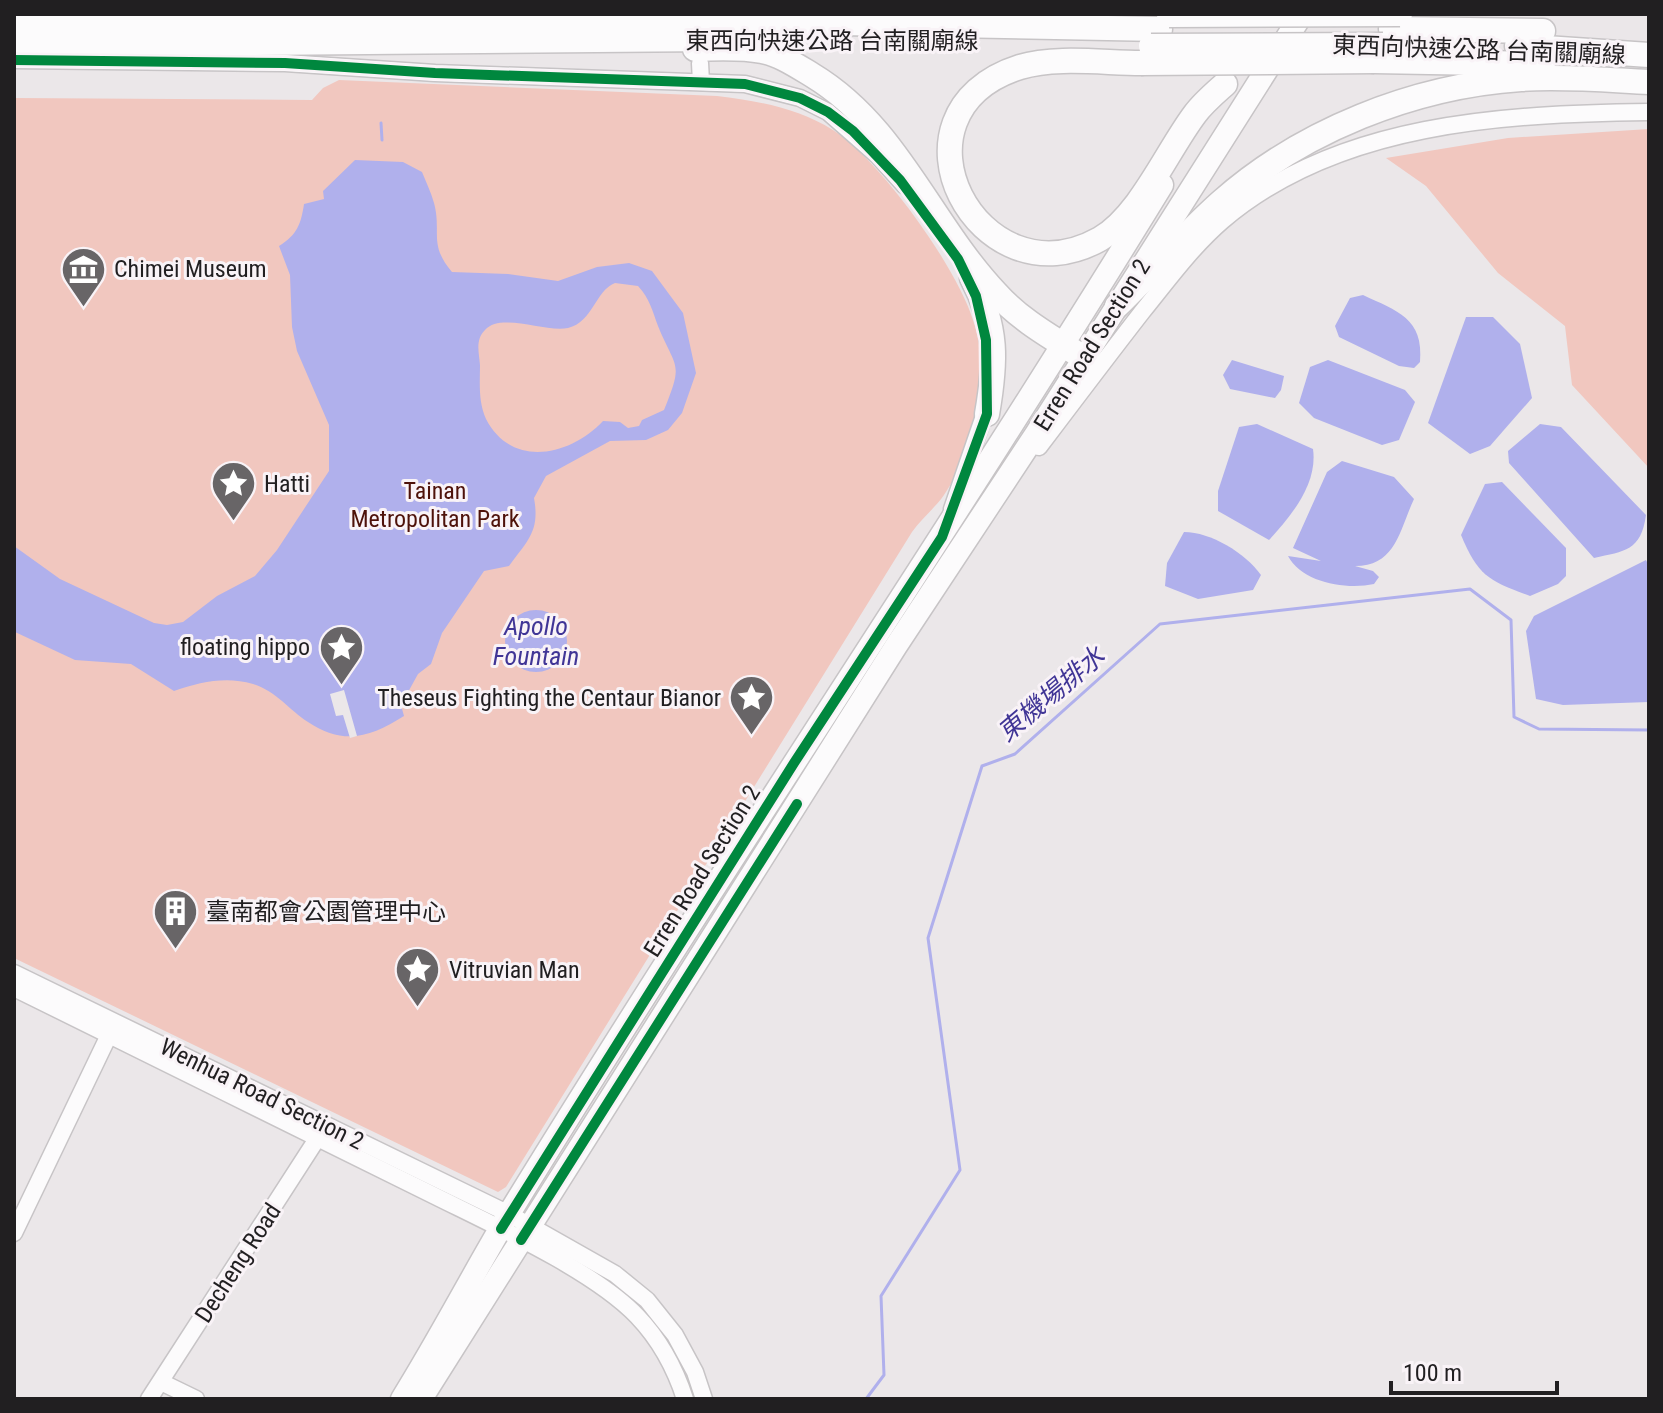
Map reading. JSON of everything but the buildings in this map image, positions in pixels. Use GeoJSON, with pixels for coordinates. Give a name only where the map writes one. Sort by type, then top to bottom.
{"type":"FeatureCollection","features":[{"type":"Feature","properties":{"kind":"highway"},"geometry":{"type":"LineString","coordinates":[[1118,14],[1155,38]]}},
{"type":"Feature","properties":{"kind":"highway"},"geometry":{"type":"LineString","coordinates":[[1387,38],[1471,14]]}},
{"type":"Feature","properties":{"kind":"highway","name":"東西向快速公路 台南關廟線"},"geometry":{"type":"LineString","coordinates":[[14,45],[284,45],[368,35],[629,18],[1155,38]]}},
{"type":"Feature","properties":{"kind":"highway","name":"東西向快速公路 台南關廟線"},"geometry":{"type":"LineString","coordinates":[[14,27],[284,45]]}},
{"type":"Feature","properties":{"kind":"highway","name":"東西向快速公路 台南關廟線"},"geometry":{"type":"LineString","coordinates":[[368,35],[512,43],[782,38],[1387,38],[1535,31],[1649,39]]}},
{"type":"Feature","properties":{"kind":"highway"},"geometry":{"type":"LineString","coordinates":[[1225,84],[1197,111],[1126,217],[1098,241],[1063,252],[1024,249],[989,232],[973,218],[954,183],[951,164],[954,121],[963,103],[1003,74],[1023,66],[1155,38],[1387,38],[1511,63],[1649,71]]}},
{"type":"Feature","properties":{"kind":"highway","name":"東西向快速公路 台南關廟線"},"geometry":{"type":"LineString","coordinates":[[1387,38],[1649,55]]}},
{"type":"Feature","properties":{"kind":"highway"},"geometry":{"type":"LineString","coordinates":[[512,43],[764,51],[794,64],[845,97],[870,120],[901,159],[954,240],[1009,306],[1074,352]]}},
{"type":"Feature","properties":{"kind":"highway"},"geometry":{"type":"LineString","coordinates":[[1117,306],[1221,202],[1297,147],[1334,129],[1408,101],[1487,82],[1523,78],[1649,82]]}},
{"type":"Feature","properties":{"kind":"highway"},"geometry":{"type":"LineString","coordinates":[[954,240],[985,302],[991,324],[996,362],[987,414]]}},
{"type":"Feature","properties":{"kind":"main road","name":"Erren Road Section 2"},"geometry":{"type":"LineString","coordinates":[[421,1399],[896,646],[1074,352],[1225,84],[1268,14]]}},
{"type":"Feature","properties":{"kind":"main road","name":"Erren Road Section 2"},"geometry":{"type":"LineString","coordinates":[[402,1399],[505,1222],[794,763],[942,537],[1074,352],[1117,306],[1302,16]]}},
{"type":"Feature","properties":{"kind":"street"},"geometry":{"type":"LineString","coordinates":[[14,60],[284,45],[367,70],[745,84],[814,105],[853,131],[900,180],[958,259],[976,296],[986,340],[987,414],[942,537]]}},
{"type":"Feature","properties":{"kind":"street"},"geometry":{"type":"LineString","coordinates":[[700,63],[701,82]]}},
{"type":"Feature","properties":{"kind":"street"},"geometry":{"type":"LineString","coordinates":[[896,646],[908,639],[1011,485],[1191,251],[1247,202],[1309,167],[1408,133],[1500,119],[1649,112]]}},
{"type":"Feature","properties":{"kind":"street","name":"Wenhua Road Section 2"},"geometry":{"type":"LineString","coordinates":[[14,973],[322,1132],[526,1232]]}},
{"type":"Feature","properties":{"kind":"street","name":"Wenhua Road Section 2"},"geometry":{"type":"LineString","coordinates":[[14,988],[322,1132]]}},
{"type":"Feature","properties":{"kind":"street"},"geometry":{"type":"LineString","coordinates":[[14,1233],[109,1035]]}},
{"type":"Feature","properties":{"kind":"street","name":"Decheng Road"},"geometry":{"type":"LineString","coordinates":[[149,1399],[322,1132]]}},
{"type":"Feature","properties":{"kind":"street"},"geometry":{"type":"LineString","coordinates":[[526,1232],[636,1315],[676,1373],[685,1399]]}},
{"type":"Feature","properties":{"kind":"street"},"geometry":{"type":"LineString","coordinates":[[526,1232],[615,1274],[647,1300],[675,1335],[695,1372],[704,1399]]}},
{"type":"Feature","properties":{"kind":"street"},"geometry":{"type":"LineString","coordinates":[[161,1382],[196,1399]]}},
{"type":"Feature","properties":{"kind":"green space","name":"Tainan Metropolitan Park"},"geometry":{"type":"Polygon","coordinates":[[[339,80],[717,96],[762,103],[806,116],[833,130],[852,145],[914,216],[934,244],[964,298],[980,351],[981,393],[977,415],[966,451],[950,485],[912,532],[506,1187],[498,1192],[14,958],[14,98],[312,100],[323,88],[339,80]]]}},
{"type":"Feature","properties":{"kind":"green space"},"geometry":{"type":"Polygon","coordinates":[[[1649,129],[1649,468],[1572,385],[1565,326],[1498,273],[1426,186],[1386,158],[1508,138],[1649,129]]]}},
{"type":"Feature","properties":{"kind":"water"},"geometry":{"type":"Polygon","coordinates":[[[355,160],[403,162],[422,172],[434,203],[440,253],[452,272],[508,274],[558,281],[597,267],[629,263],[652,271],[683,313],[696,373],[682,413],[668,430],[646,440],[610,441],[546,476],[534,498],[534,527],[527,542],[509,566],[484,571],[442,633],[431,664],[418,674],[401,705],[404,716],[380,729],[357,736],[334,734],[321,729],[269,691],[253,684],[233,680],[213,681],[174,691],[131,664],[75,660],[15,632],[14,546],[60,579],[154,623],[167,625],[183,622],[217,596],[255,576],[277,550],[329,471],[329,425],[297,351],[292,327],[290,275],[279,246],[297,228],[304,204],[324,199],[323,191],[355,160]],[[615,283],[608,287],[583,320],[568,328],[502,323],[485,330],[478,346],[481,399],[486,419],[497,435],[526,451],[542,452],[574,442],[603,421],[620,422],[628,428],[639,426],[642,420],[664,410],[674,382],[675,366],[650,305],[638,286],[615,283]]]}},
{"type":"Feature","properties":{"kind":"water"},"geometry":{"type":"Polygon","coordinates":[[[1363,295],[1397,312],[1413,326],[1420,347],[1420,362],[1414,368],[1399,366],[1339,337],[1335,326],[1350,298],[1363,295]]]}},
{"type":"Feature","properties":{"kind":"water"},"geometry":{"type":"Polygon","coordinates":[[[1466,317],[1493,317],[1520,344],[1532,398],[1490,446],[1470,454],[1428,423],[1466,317]]]}},
{"type":"Feature","properties":{"kind":"water"},"geometry":{"type":"Polygon","coordinates":[[[1232,360],[1284,376],[1281,390],[1275,398],[1230,389],[1223,375],[1232,360]]]}},
{"type":"Feature","properties":{"kind":"water"},"geometry":{"type":"Polygon","coordinates":[[[1328,360],[1405,390],[1415,402],[1399,440],[1382,445],[1314,418],[1299,403],[1310,367],[1328,360]]]}},
{"type":"Feature","properties":{"kind":"water"},"geometry":{"type":"Polygon","coordinates":[[[1257,424],[1313,449],[1307,487],[1294,510],[1269,540],[1218,511],[1218,491],[1239,427],[1257,424]]]}},
{"type":"Feature","properties":{"kind":"water"},"geometry":{"type":"Polygon","coordinates":[[[1540,424],[1561,427],[1646,515],[1636,543],[1623,551],[1594,558],[1509,463],[1508,451],[1540,424]]]}},
{"type":"Feature","properties":{"kind":"water"},"geometry":{"type":"Polygon","coordinates":[[[1342,461],[1394,477],[1414,499],[1400,534],[1388,553],[1369,564],[1355,566],[1373,571],[1379,577],[1374,584],[1351,586],[1326,582],[1304,573],[1288,556],[1321,561],[1293,548],[1327,472],[1342,461]]]}},
{"type":"Feature","properties":{"kind":"water"},"geometry":{"type":"Polygon","coordinates":[[[1502,482],[1566,548],[1566,576],[1558,584],[1530,596],[1486,575],[1473,560],[1461,535],[1485,484],[1502,482]]]}},
{"type":"Feature","properties":{"kind":"water"},"geometry":{"type":"Polygon","coordinates":[[[1184,532],[1216,540],[1246,559],[1261,575],[1253,590],[1198,599],[1165,586],[1167,563],[1184,532]]]}},
{"type":"Feature","properties":{"kind":"water"},"geometry":{"type":"Polygon","coordinates":[[[1646,560],[1649,566],[1649,702],[1563,705],[1536,699],[1526,631],[1534,616],[1646,560]]]}},
{"type":"Feature","properties":{"kind":"water","name":"Apollo Fountain"},"geometry":{"type":"Polygon","coordinates":[[[536,610],[558,619],[567,641],[558,663],[536,672],[514,663],[505,641],[514,619],[536,610]]]}},
{"type":"Feature","properties":{"kind":"pier"},"geometry":{"type":"Polygon","coordinates":[[[344,690],[357,736],[350,738],[343,715],[336,716],[330,694],[344,690]]]}},
{"type":"Feature","properties":{"kind":"waterway"},"geometry":{"type":"LineString","coordinates":[[381,123],[382,140]]}},
{"type":"Feature","properties":{"kind":"waterway","name":"東機場排水"},"geometry":{"type":"LineString","coordinates":[[866,1399],[884,1375],[881,1296],[960,1170],[928,938],[982,766],[1015,754],[1160,624],[1470,589],[1511,620],[1514,717],[1539,729],[1649,730]]}},
{"type":"Feature","properties":{"kind":"cycle path"},"geometry":{"type":"LineString","coordinates":[[14,60],[285,63],[435,73],[745,84],[800,98],[828,112],[853,131],[900,180],[958,259],[976,296],[986,340],[987,414],[942,537],[794,763],[501,1229]]}},
{"type":"Feature","properties":{"kind":"cycle path"},"geometry":{"type":"LineString","coordinates":[[521,1240],[797,804]]}},
{"type":"Feature","properties":{"kind":"place","name":"Chimei Museum"},"geometry":{"type":"Point","coordinates":[83,308]}},
{"type":"Feature","properties":{"kind":"place","name":"Hatti"},"geometry":{"type":"Point","coordinates":[233,523]}},
{"type":"Feature","properties":{"kind":"place","name":"floating hippo"},"geometry":{"type":"Point","coordinates":[341,686]}},
{"type":"Feature","properties":{"kind":"place","name":"Theseus Fighting the Centaur Bianor"},"geometry":{"type":"Point","coordinates":[752,737]}},
{"type":"Feature","properties":{"kind":"place","name":"臺南都會公園管理中心"},"geometry":{"type":"Point","coordinates":[175,951]}},
{"type":"Feature","properties":{"kind":"place","name":"Vitruvian Man"},"geometry":{"type":"Point","coordinates":[418,1009]}}]}
